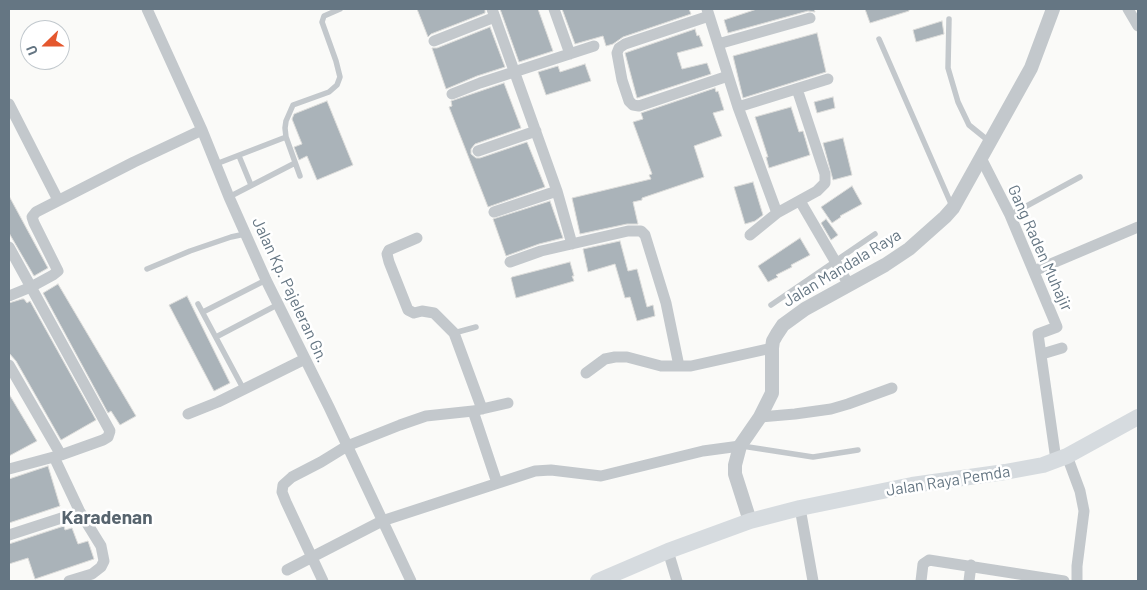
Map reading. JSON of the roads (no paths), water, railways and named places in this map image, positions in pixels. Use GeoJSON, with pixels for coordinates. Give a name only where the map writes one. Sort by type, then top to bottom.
{"type":"FeatureCollection","features":[{"type":"Feature","properties":{"kind":"main road","name":"Jalan Raya Pemda"},"geometry":{"type":"LineString","coordinates":[[598,581],[668,551],[750,521],[800,508],[912,485],[1043,465],[1062,458],[1138,418]]}},
{"type":"Feature","properties":{"kind":"street","name":"Jalan Kp. Pajeleran Gn."},"geometry":{"type":"LineString","coordinates":[[147,9],[202,130],[277,306],[305,359],[411,581]]}},
{"type":"Feature","properties":{"kind":"street"},"geometry":{"type":"LineString","coordinates":[[554,9],[570,54]]}},
{"type":"Feature","properties":{"kind":"street","name":"Jalan Mandala Raya"},"geometry":{"type":"LineString","coordinates":[[750,521],[735,474],[735,465],[740,446],[760,417],[772,393],[773,341],[783,325],[805,309],[885,265],[908,250],[930,232],[953,208],[1031,68],[1053,9]]}},
{"type":"Feature","properties":{"kind":"street"},"geometry":{"type":"LineString","coordinates":[[1128,9],[1138,26]]}},
{"type":"Feature","properties":{"kind":"street"},"geometry":{"type":"LineString","coordinates":[[728,76],[639,106],[633,105],[629,101],[622,80],[617,53],[619,48],[625,44],[708,12],[738,107],[777,213]]}},
{"type":"Feature","properties":{"kind":"street"},"geometry":{"type":"LineString","coordinates":[[434,40],[493,13],[557,191],[572,244]]}},
{"type":"Feature","properties":{"kind":"street"},"geometry":{"type":"LineString","coordinates":[[718,44],[810,18]]}},
{"type":"Feature","properties":{"kind":"street"},"geometry":{"type":"LineString","coordinates":[[452,94],[594,46]]}},
{"type":"Feature","properties":{"kind":"street"},"geometry":{"type":"LineString","coordinates":[[738,107],[828,79]]}},
{"type":"Feature","properties":{"kind":"street"},"geometry":{"type":"LineString","coordinates":[[750,235],[777,213],[817,191],[825,183],[825,174],[797,89]]}},
{"type":"Feature","properties":{"kind":"street"},"geometry":{"type":"LineString","coordinates":[[9,104],[58,200]]}},
{"type":"Feature","properties":{"kind":"street"},"geometry":{"type":"LineString","coordinates":[[9,296],[31,287],[58,271],[32,217],[36,212],[202,130]]}},
{"type":"Feature","properties":{"kind":"street"},"geometry":{"type":"LineString","coordinates":[[478,151],[536,131]]}},
{"type":"Feature","properties":{"kind":"street","name":"Gang Raden Muhajir"},"geometry":{"type":"LineString","coordinates":[[981,158],[1010,215],[1057,327],[1038,334],[1062,458],[1080,491],[1084,511],[1077,581]]}},
{"type":"Feature","properties":{"kind":"street"},"geometry":{"type":"LineString","coordinates":[[494,212],[557,191]]}},
{"type":"Feature","properties":{"kind":"street"},"geometry":{"type":"LineString","coordinates":[[800,201],[849,285]]}},
{"type":"Feature","properties":{"kind":"street"},"geometry":{"type":"LineString","coordinates":[[1034,271],[1138,228]]}},
{"type":"Feature","properties":{"kind":"street"},"geometry":{"type":"LineString","coordinates":[[510,262],[542,251],[628,231],[641,231],[645,235],[666,303],[679,366]]}},
{"type":"Feature","properties":{"kind":"street"},"geometry":{"type":"LineString","coordinates":[[417,238],[389,250],[387,254],[389,262],[408,310],[414,313],[422,310],[434,313],[454,333],[478,410],[497,483]]}},
{"type":"Feature","properties":{"kind":"street"},"geometry":{"type":"LineString","coordinates":[[9,247],[110,432],[108,437],[103,440],[57,456],[9,469]]}},
{"type":"Feature","properties":{"kind":"street"},"geometry":{"type":"LineString","coordinates":[[586,373],[606,360],[616,357],[627,357],[661,366],[691,366],[772,348]]}},
{"type":"Feature","properties":{"kind":"street"},"geometry":{"type":"LineString","coordinates":[[1042,354],[1062,348]]}},
{"type":"Feature","properties":{"kind":"street"},"geometry":{"type":"LineString","coordinates":[[188,414],[244,390],[305,359]]}},
{"type":"Feature","properties":{"kind":"street"},"geometry":{"type":"LineString","coordinates":[[9,365],[57,456],[80,512],[101,546],[104,561],[101,567],[92,574],[69,581]]}},
{"type":"Feature","properties":{"kind":"street"},"geometry":{"type":"LineString","coordinates":[[760,417],[831,409],[892,388]]}},
{"type":"Feature","properties":{"kind":"street"},"geometry":{"type":"LineString","coordinates":[[323,581],[286,502],[282,492],[283,484],[347,446],[426,416],[478,410],[508,404]]}},
{"type":"Feature","properties":{"kind":"street"},"geometry":{"type":"LineString","coordinates":[[288,570],[382,521],[536,470],[601,476],[703,451],[740,446]]}},
{"type":"Feature","properties":{"kind":"street"},"geometry":{"type":"LineString","coordinates":[[800,508],[813,581]]}},
{"type":"Feature","properties":{"kind":"street"},"geometry":{"type":"LineString","coordinates":[[9,535],[80,512]]}},
{"type":"Feature","properties":{"kind":"street"},"geometry":{"type":"LineString","coordinates":[[668,551],[677,581]]}},
{"type":"Feature","properties":{"kind":"street"},"geometry":{"type":"LineString","coordinates":[[921,581],[923,564],[926,560],[971,566],[1015,578],[1064,581]]}},
{"type":"Feature","properties":{"kind":"street"},"geometry":{"type":"LineString","coordinates":[[969,581],[971,566]]}},
{"type":"Feature","properties":{"kind":"lane"},"geometry":{"type":"LineString","coordinates":[[300,176],[286,137],[286,121],[293,105],[329,92],[337,85],[340,77],[322,22],[324,16],[340,9]]}},
{"type":"Feature","properties":{"kind":"lane"},"geometry":{"type":"LineString","coordinates":[[949,19],[948,68],[958,102],[969,124],[990,142]]}},
{"type":"Feature","properties":{"kind":"lane"},"geometry":{"type":"LineString","coordinates":[[880,39],[953,208]]}},
{"type":"Feature","properties":{"kind":"lane"},"geometry":{"type":"LineString","coordinates":[[216,164],[286,137]]}},
{"type":"Feature","properties":{"kind":"lane"},"geometry":{"type":"LineString","coordinates":[[239,156],[250,185]]}},
{"type":"Feature","properties":{"kind":"lane"},"geometry":{"type":"LineString","coordinates":[[229,197],[295,163]]}},
{"type":"Feature","properties":{"kind":"lane"},"geometry":{"type":"LineString","coordinates":[[1010,215],[1080,177]]}},
{"type":"Feature","properties":{"kind":"lane"},"geometry":{"type":"LineString","coordinates":[[147,269],[212,243],[245,234]]}},
{"type":"Feature","properties":{"kind":"lane"},"geometry":{"type":"LineString","coordinates":[[771,305],[874,234]]}},
{"type":"Feature","properties":{"kind":"lane"},"geometry":{"type":"LineString","coordinates":[[203,312],[266,280]]}},
{"type":"Feature","properties":{"kind":"lane"},"geometry":{"type":"LineString","coordinates":[[198,304],[244,390]]}},
{"type":"Feature","properties":{"kind":"lane"},"geometry":{"type":"LineString","coordinates":[[216,337],[277,306]]}},
{"type":"Feature","properties":{"kind":"lane"},"geometry":{"type":"LineString","coordinates":[[454,333],[476,327]]}},
{"type":"Feature","properties":{"kind":"lane"},"geometry":{"type":"LineString","coordinates":[[740,446],[813,457],[858,450]]}},
{"type":"Feature","properties":{"kind":"district","name":"Karadenan"},"geometry":{"type":"Point","coordinates":[107,518]}}]}
